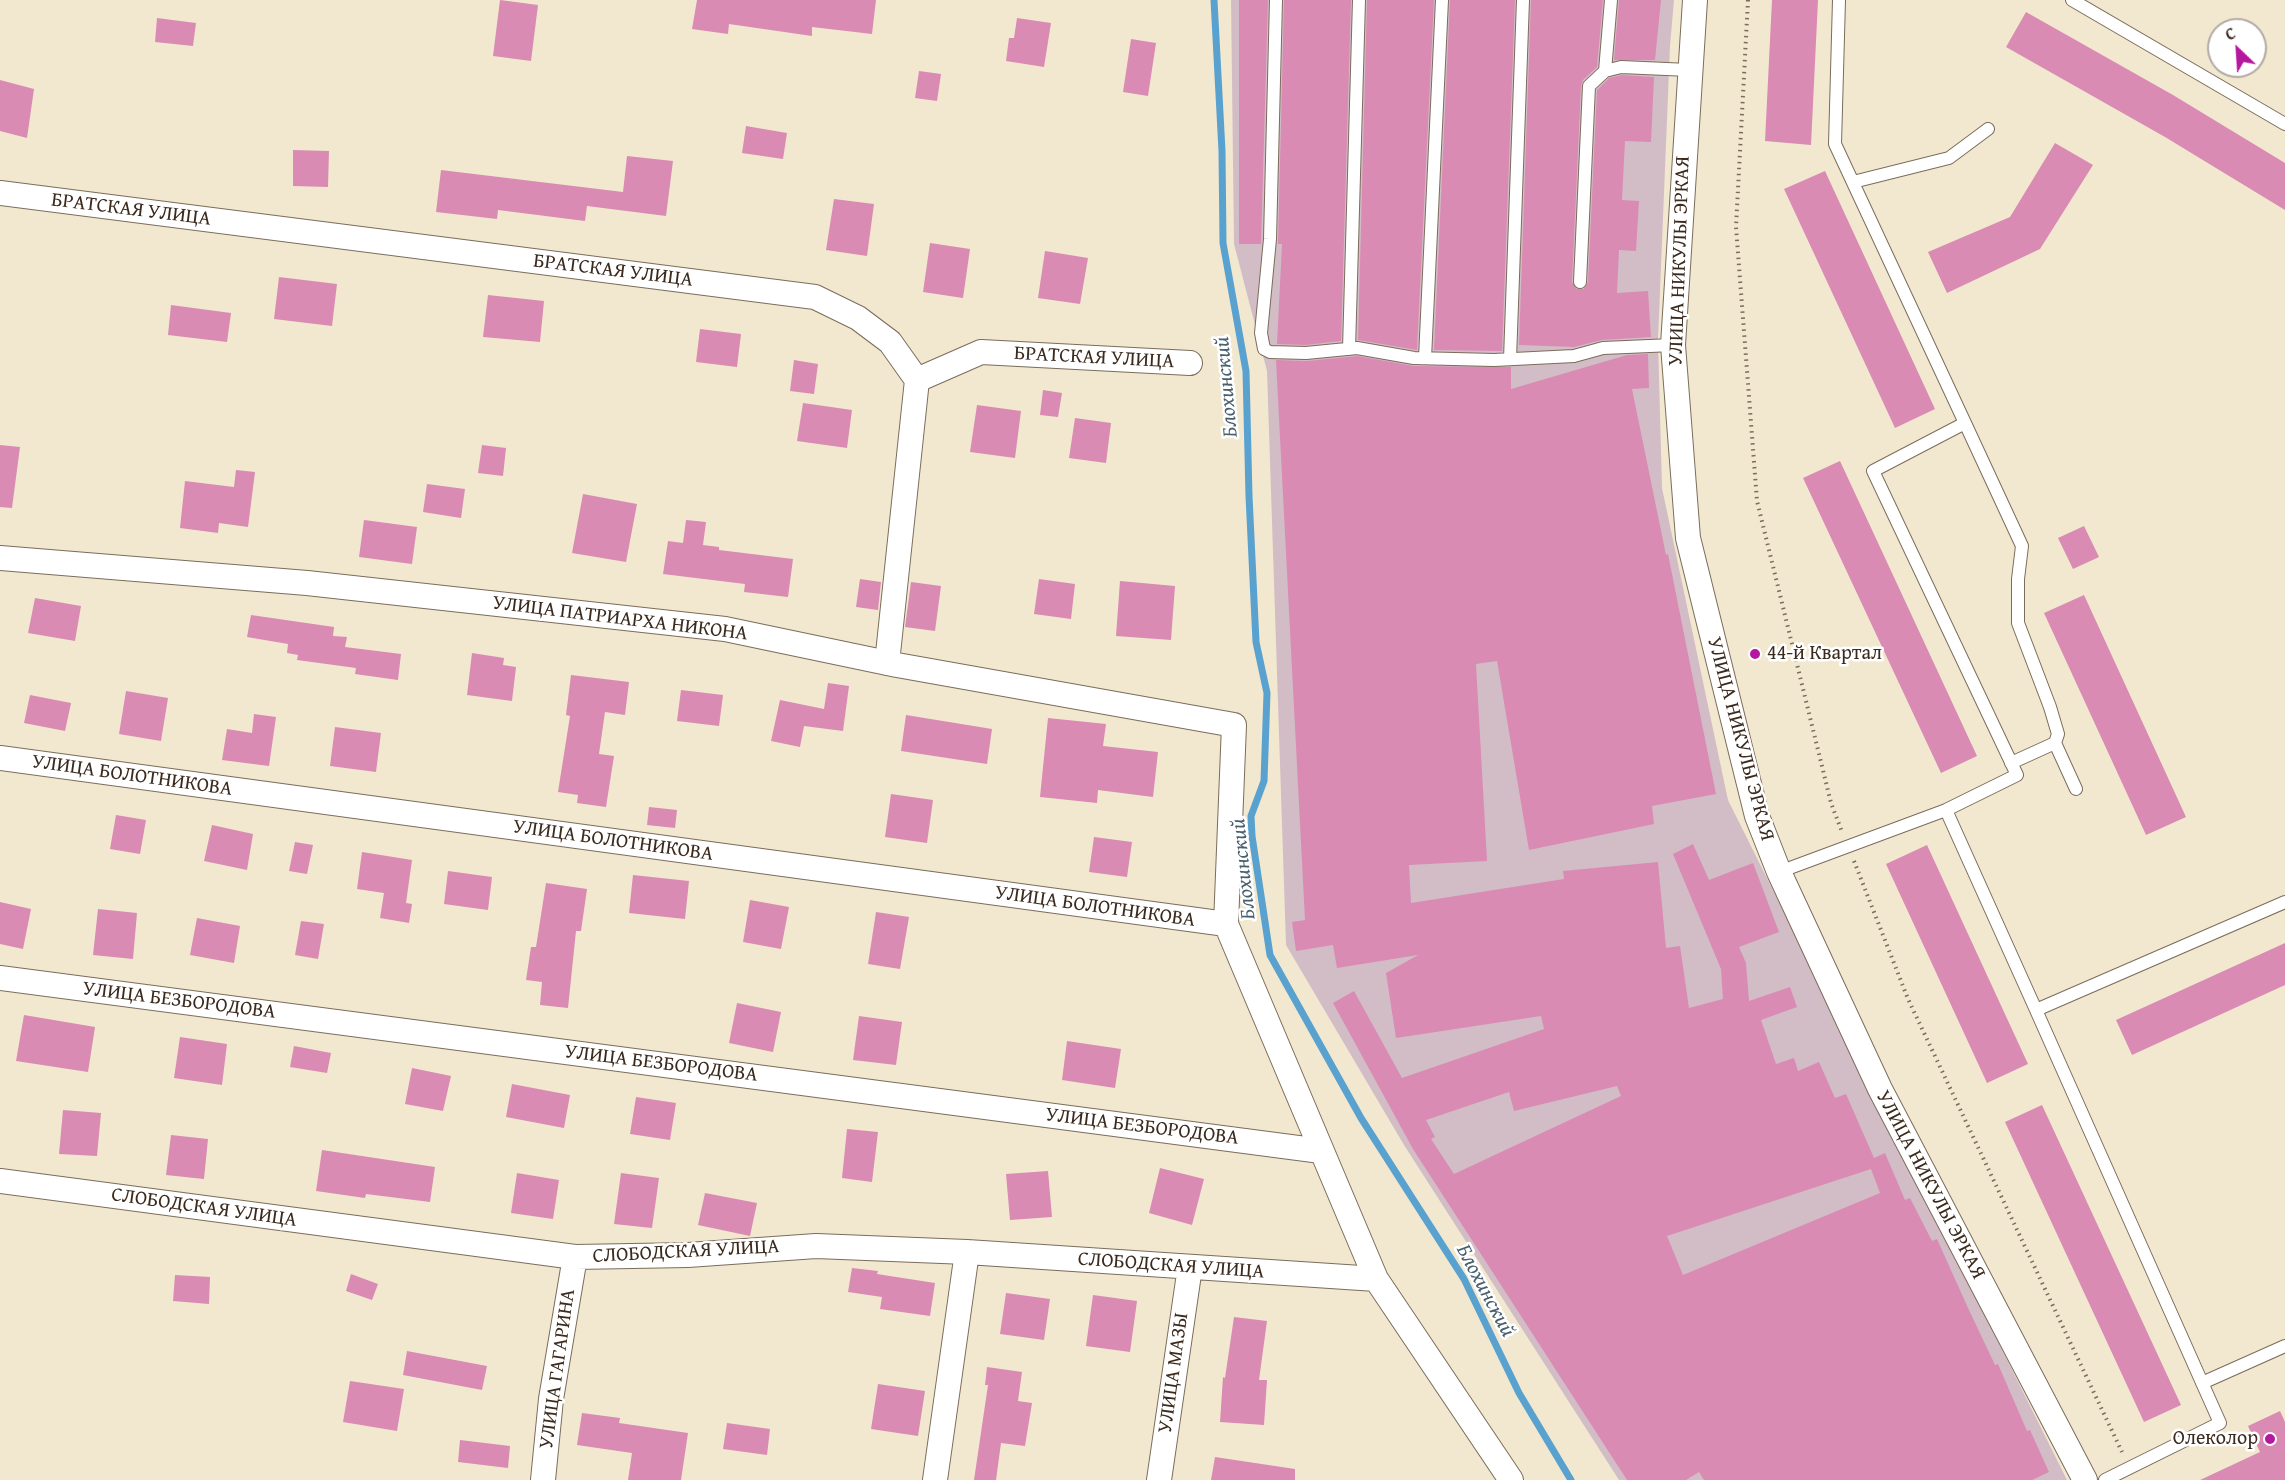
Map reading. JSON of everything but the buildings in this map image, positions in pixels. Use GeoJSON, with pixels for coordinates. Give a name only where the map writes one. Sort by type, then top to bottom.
{"type":"FeatureCollection","features":[{"type":"Feature","properties":{"kind":"street","name":"УЛИЦА НИКУЛЫ ЭРКАЯ"},"geometry":{"type":"LineString","coordinates":[[1695,0],[1673,345],[1688,538],[1757,816],[1779,872],[1880,1089],[2085,1480]]}},
{"type":"Feature","properties":{"kind":"street","name":"БРАТСКАЯ УЛИЦА"},"geometry":{"type":"LineString","coordinates":[[0,193],[815,297],[858,318],[890,342],[917,380],[981,352],[1190,363]]}},
{"type":"Feature","properties":{"kind":"street"},"geometry":{"type":"LineString","coordinates":[[886,663],[917,380]]}},
{"type":"Feature","properties":{"kind":"street","name":"УЛИЦА ПАТРИАРХА НИКОНА"},"geometry":{"type":"LineString","coordinates":[[0,558],[307,583],[725,629],[886,663],[1234,725],[1226,924]]}},
{"type":"Feature","properties":{"kind":"street","name":"УЛИЦА БОЛОТНИКОВА"},"geometry":{"type":"LineString","coordinates":[[0,758],[1226,924]]}},
{"type":"Feature","properties":{"kind":"street"},"geometry":{"type":"LineString","coordinates":[[1226,924],[1376,1279],[1510,1480]]}},
{"type":"Feature","properties":{"kind":"street","name":"УЛИЦА БЕЗБОРОДОВА"},"geometry":{"type":"LineString","coordinates":[[0,978],[1321,1150]]}},
{"type":"Feature","properties":{"kind":"street","name":"СЛОБОДСКАЯ УЛИЦА"},"geometry":{"type":"LineString","coordinates":[[0,1181],[575,1257],[688,1256],[816,1246],[967,1252],[1376,1279]]}},
{"type":"Feature","properties":{"kind":"street"},"geometry":{"type":"LineString","coordinates":[[935,1480],[967,1252]]}},
{"type":"Feature","properties":{"kind":"street","name":"УЛИЦА ГАГАРИНА"},"geometry":{"type":"LineString","coordinates":[[543,1480],[551,1399],[575,1257]]}},
{"type":"Feature","properties":{"kind":"street","name":"УЛИЦА МАЗЫ"},"geometry":{"type":"LineString","coordinates":[[1159,1480],[1190,1267]]}},
{"type":"Feature","properties":{"kind":"lane"},"geometry":{"type":"LineString","coordinates":[[1276,0],[1270,239],[1261,333],[1264,349],[1270,352],[1306,353],[1357,348],[1425,358],[1510,359],[1574,356],[1603,348],[1673,345]]}},
{"type":"Feature","properties":{"kind":"lane"},"geometry":{"type":"LineString","coordinates":[[1348,349],[1359,0]]}},
{"type":"Feature","properties":{"kind":"lane"},"geometry":{"type":"LineString","coordinates":[[1425,358],[1442,0]]}},
{"type":"Feature","properties":{"kind":"lane"},"geometry":{"type":"LineString","coordinates":[[1510,359],[1523,0]]}},
{"type":"Feature","properties":{"kind":"lane"},"geometry":{"type":"LineString","coordinates":[[1605,71],[1611,0]]}},
{"type":"Feature","properties":{"kind":"lane"},"geometry":{"type":"LineString","coordinates":[[1839,0],[1835,144],[2022,546],[2018,579],[2018,624],[2050,707],[2058,734],[2055,743],[2076,789]]}},
{"type":"Feature","properties":{"kind":"lane"},"geometry":{"type":"LineString","coordinates":[[2072,0],[2285,124]]}},
{"type":"Feature","properties":{"kind":"lane"},"geometry":{"type":"LineString","coordinates":[[1580,282],[1589,86],[1605,71],[1621,67],[1689,70]]}},
{"type":"Feature","properties":{"kind":"lane"},"geometry":{"type":"LineString","coordinates":[[1853,182],[1948,158],[1988,129]]}},
{"type":"Feature","properties":{"kind":"lane"},"geometry":{"type":"LineString","coordinates":[[1779,872],[1946,810],[2017,775],[1872,471],[1965,423]]}},
{"type":"Feature","properties":{"kind":"lane"},"geometry":{"type":"LineString","coordinates":[[2011,763],[2055,743]]}},
{"type":"Feature","properties":{"kind":"lane"},"geometry":{"type":"LineString","coordinates":[[1946,810],[2220,1423],[2104,1480]]}},
{"type":"Feature","properties":{"kind":"lane"},"geometry":{"type":"LineString","coordinates":[[2037,1010],[2285,903]]}},
{"type":"Feature","properties":{"kind":"lane"},"geometry":{"type":"LineString","coordinates":[[2202,1383],[2285,1346]]}},
{"type":"Feature","properties":{"kind":"path"},"geometry":{"type":"LineString","coordinates":[[1748,0],[1736,227],[1757,501],[1831,803],[1908,999],[2129,1468]]}},
{"type":"Feature","properties":{"kind":"shaded area"},"geometry":{"type":"Polygon","coordinates":[[[1231,0],[1674,0],[1670,46],[1658,340],[1662,488],[1728,800],[2067,1480],[1619,1480],[1404,1145],[1286,945],[1267,371],[1234,244],[1231,0]]]}},
{"type":"Feature","properties":{"kind":"waterway","name":"Блохинский"},"geometry":{"type":"LineString","coordinates":[[1214,0],[1222,151],[1223,243],[1246,371],[1256,642],[1267,693],[1264,781],[1251,816],[1270,955],[1361,1118],[1464,1279],[1519,1393],[1571,1480]]}},
{"type":"Feature","properties":{"kind":"place","name":"44-й Квартал"},"geometry":{"type":"Point","coordinates":[1755,654]}},
{"type":"Feature","properties":{"kind":"place","name":"Олеколор"},"geometry":{"type":"Point","coordinates":[2270,1439]}}]}
